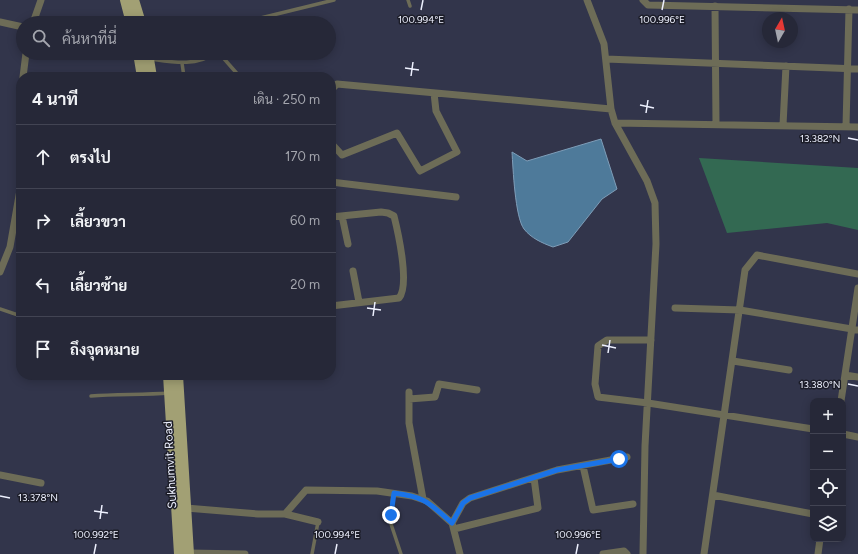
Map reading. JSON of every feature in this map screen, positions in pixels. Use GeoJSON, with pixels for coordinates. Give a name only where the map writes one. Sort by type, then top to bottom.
{"type":"FeatureCollection","features":[{"type":"Feature","properties":{"kind":"main road"},"geometry":{"type":"LineString","coordinates":[[125,0],[129,16]]}},
{"type":"Feature","properties":{"kind":"main road"},"geometry":{"type":"LineString","coordinates":[[134,0],[138,16]]}},
{"type":"Feature","properties":{"kind":"main road"},"geometry":{"type":"LineString","coordinates":[[139,60],[141,72]]}},
{"type":"Feature","properties":{"kind":"main road"},"geometry":{"type":"LineString","coordinates":[[149,60],[151,72]]}},
{"type":"Feature","properties":{"kind":"main road","name":"Sukhumvit Road"},"geometry":{"type":"LineString","coordinates":[[169,380],[184,553]]}},
{"type":"Feature","properties":{"kind":"main road","name":"Sukhumvit Road"},"geometry":{"type":"LineString","coordinates":[[178,380],[186,508],[184,553]]}},
{"type":"Feature","properties":{"kind":"street"},"geometry":{"type":"LineString","coordinates":[[36,16],[41,0]]}},
{"type":"Feature","properties":{"kind":"street"},"geometry":{"type":"LineString","coordinates":[[587,0],[604,44],[611,109],[615,122],[647,181],[655,203],[656,244],[648,403],[643,554]]}},
{"type":"Feature","properties":{"kind":"street"},"geometry":{"type":"LineString","coordinates":[[643,0],[648,5],[858,10]]}},
{"type":"Feature","properties":{"kind":"street"},"geometry":{"type":"LineString","coordinates":[[715,6],[716,124]]}},
{"type":"Feature","properties":{"kind":"street"},"geometry":{"type":"LineString","coordinates":[[846,126],[849,9]]}},
{"type":"Feature","properties":{"kind":"street"},"geometry":{"type":"LineString","coordinates":[[0,22],[16,25]]}},
{"type":"Feature","properties":{"kind":"street"},"geometry":{"type":"LineString","coordinates":[[606,59],[858,69]]}},
{"type":"Feature","properties":{"kind":"street"},"geometry":{"type":"LineString","coordinates":[[24,72],[25,60]]}},
{"type":"Feature","properties":{"kind":"street"},"geometry":{"type":"LineString","coordinates":[[783,125],[786,66]]}},
{"type":"Feature","properties":{"kind":"street"},"geometry":{"type":"LineString","coordinates":[[336,85],[611,109]]}},
{"type":"Feature","properties":{"kind":"street"},"geometry":{"type":"LineString","coordinates":[[336,148],[342,155],[397,133],[420,171],[458,152],[436,111],[434,93]]}},
{"type":"Feature","properties":{"kind":"street"},"geometry":{"type":"LineString","coordinates":[[615,122],[858,126]]}},
{"type":"Feature","properties":{"kind":"street"},"geometry":{"type":"LineString","coordinates":[[336,183],[456,197]]}},
{"type":"Feature","properties":{"kind":"street"},"geometry":{"type":"LineString","coordinates":[[336,217],[388,212],[394,216],[402,259],[402,294],[399,298],[336,305]]}},
{"type":"Feature","properties":{"kind":"street"},"geometry":{"type":"LineString","coordinates":[[0,272],[10,247],[16,213]]}},
{"type":"Feature","properties":{"kind":"street"},"geometry":{"type":"LineString","coordinates":[[342,216],[348,244]]}},
{"type":"Feature","properties":{"kind":"street"},"geometry":{"type":"LineString","coordinates":[[704,554],[726,415],[745,270],[757,255],[858,274]]}},
{"type":"Feature","properties":{"kind":"street"},"geometry":{"type":"LineString","coordinates":[[353,271],[359,302]]}},
{"type":"Feature","properties":{"kind":"street"},"geometry":{"type":"LineString","coordinates":[[841,398],[855,329],[858,288]]}},
{"type":"Feature","properties":{"kind":"street"},"geometry":{"type":"LineString","coordinates":[[675,308],[740,310],[855,329]]}},
{"type":"Feature","properties":{"kind":"street"},"geometry":{"type":"LineString","coordinates":[[651,340],[607,340],[598,346],[595,384],[598,397],[648,403],[810,429]]}},
{"type":"Feature","properties":{"kind":"street"},"geometry":{"type":"LineString","coordinates":[[733,360],[789,370]]}},
{"type":"Feature","properties":{"kind":"street"},"geometry":{"type":"LineString","coordinates":[[845,375],[858,377]]}},
{"type":"Feature","properties":{"kind":"street"},"geometry":{"type":"LineString","coordinates":[[423,499],[409,423],[409,395],[435,397],[440,384],[477,390]]}},
{"type":"Feature","properties":{"kind":"street"},"geometry":{"type":"LineString","coordinates":[[846,435],[858,437]]}},
{"type":"Feature","properties":{"kind":"street"},"geometry":{"type":"LineString","coordinates":[[453,526],[463,503],[470,498],[568,467],[583,466],[627,457]]}},
{"type":"Feature","properties":{"kind":"street"},"geometry":{"type":"LineString","coordinates":[[583,466],[593,510],[634,504]]}},
{"type":"Feature","properties":{"kind":"street"},"geometry":{"type":"LineString","coordinates":[[0,475],[41,483]]}},
{"type":"Feature","properties":{"kind":"street"},"geometry":{"type":"LineString","coordinates":[[453,526],[538,508],[534,478]]}},
{"type":"Feature","properties":{"kind":"street"},"geometry":{"type":"LineString","coordinates":[[285,514],[306,490],[377,491],[412,496],[423,499],[453,526],[460,554]]}},
{"type":"Feature","properties":{"kind":"street"},"geometry":{"type":"LineString","coordinates":[[713,495],[810,513]]}},
{"type":"Feature","properties":{"kind":"street"},"geometry":{"type":"LineString","coordinates":[[186,508],[258,514],[285,514],[318,522]]}},
{"type":"Feature","properties":{"kind":"street"},"geometry":{"type":"LineString","coordinates":[[818,554],[820,542]]}},
{"type":"Feature","properties":{"kind":"street"},"geometry":{"type":"LineString","coordinates":[[603,554],[624,551],[627,554]]}},
{"type":"Feature","properties":{"kind":"street"},"geometry":{"type":"LineString","coordinates":[[184,553],[245,554]]}},
{"type":"Feature","properties":{"kind":"lane"},"geometry":{"type":"LineString","coordinates":[[269,16],[334,0]]}},
{"type":"Feature","properties":{"kind":"lane"},"geometry":{"type":"LineString","coordinates":[[408,0],[410,6]]}},
{"type":"Feature","properties":{"kind":"lane"},"geometry":{"type":"LineString","coordinates":[[167,60],[182,63],[200,60]]}},
{"type":"Feature","properties":{"kind":"lane"},"geometry":{"type":"LineString","coordinates":[[225,60],[236,72]]}},
{"type":"Feature","properties":{"kind":"lane"},"geometry":{"type":"LineString","coordinates":[[182,63],[183,72]]}},
{"type":"Feature","properties":{"kind":"lane"},"geometry":{"type":"LineString","coordinates":[[0,309],[16,314]]}},
{"type":"Feature","properties":{"kind":"lane"},"geometry":{"type":"LineString","coordinates":[[91,396],[142,395],[170,392]]}},
{"type":"Feature","properties":{"kind":"lane"},"geometry":{"type":"LineString","coordinates":[[394,493],[390,521],[401,554]]}},
{"type":"Feature","properties":{"kind":"lane"},"geometry":{"type":"LineString","coordinates":[[312,554],[318,522]]}},
{"type":"Feature","properties":{"kind":"green space"},"geometry":{"type":"Polygon","coordinates":[[[699,158],[858,168],[858,230],[827,223],[727,233],[699,158]]]}},
{"type":"Feature","properties":{"kind":"water"},"geometry":{"type":"Polygon","coordinates":[[[601,139],[617,189],[602,199],[568,242],[553,247],[533,238],[524,229],[518,214],[512,152],[527,161],[601,139]]]}},
{"type":"Feature","properties":{"kind":"route"},"geometry":{"type":"LineString","coordinates":[[391,515],[394,493],[412,496],[427,501],[452,523],[465,500],[476,495],[510,486],[568,467],[579,467],[619,459]]}}]}
